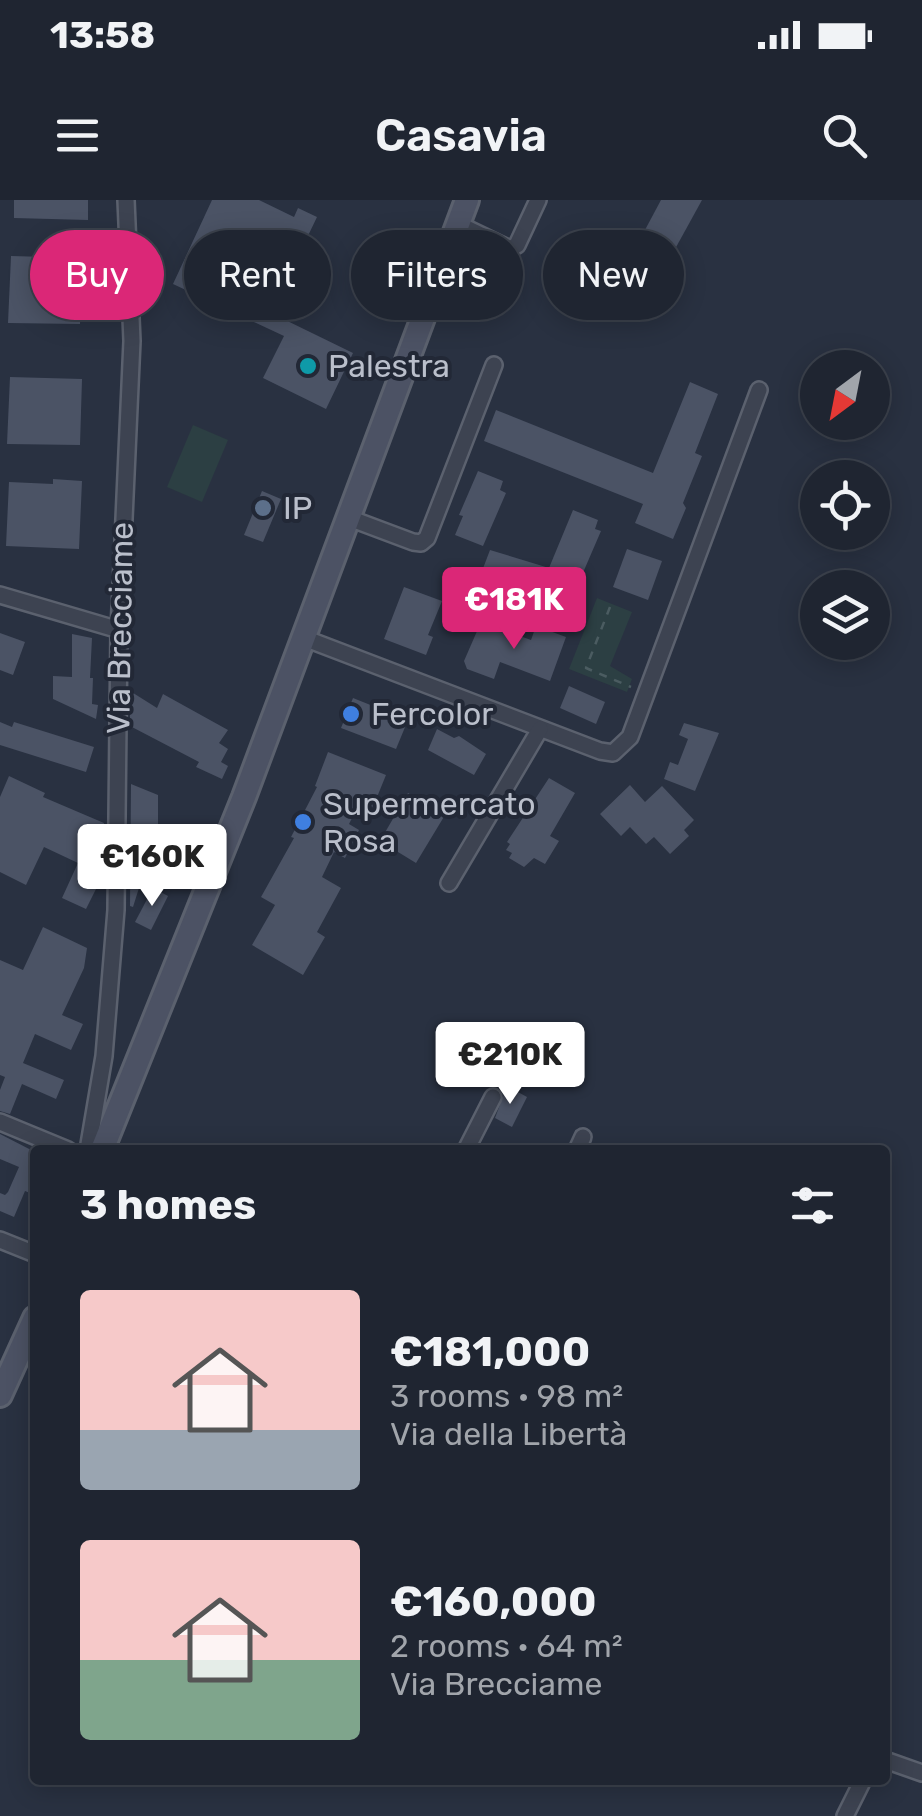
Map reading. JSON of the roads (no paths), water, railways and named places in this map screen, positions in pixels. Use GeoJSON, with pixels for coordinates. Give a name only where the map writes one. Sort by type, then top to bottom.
{"type":"FeatureCollection","features":[{"type":"Feature","properties":{"kind":"main road"},"geometry":{"type":"LineString","coordinates":[[104,1145],[304,638],[467,200]]}},
{"type":"Feature","properties":{"kind":"main road"},"geometry":{"type":"LineString","coordinates":[[0,1395],[30,1329]]}},
{"type":"Feature","properties":{"kind":"street","name":"Via Brecciame"},"geometry":{"type":"LineString","coordinates":[[89,1145],[104,1056],[116,910],[119,630],[132,341],[126,200]]}},
{"type":"Feature","properties":{"kind":"street"},"geometry":{"type":"LineString","coordinates":[[458,224],[510,250],[538,200]]}},
{"type":"Feature","properties":{"kind":"street"},"geometry":{"type":"LineString","coordinates":[[350,518],[413,542],[422,543],[427,538],[494,365]]}},
{"type":"Feature","properties":{"kind":"street"},"geometry":{"type":"LineString","coordinates":[[304,638],[613,753],[630,736],[759,390]]}},
{"type":"Feature","properties":{"kind":"street"},"geometry":{"type":"LineString","coordinates":[[0,596],[119,630]]}},
{"type":"Feature","properties":{"kind":"street"},"geometry":{"type":"LineString","coordinates":[[449,882],[540,729]]}},
{"type":"Feature","properties":{"kind":"street"},"geometry":{"type":"LineString","coordinates":[[104,1056],[106,1066],[114,1072],[137,1067]]}},
{"type":"Feature","properties":{"kind":"street"},"geometry":{"type":"LineString","coordinates":[[469,1145],[493,1097]]}},
{"type":"Feature","properties":{"kind":"street"},"geometry":{"type":"LineString","coordinates":[[0,1122],[56,1145]]}},
{"type":"Feature","properties":{"kind":"street"},"geometry":{"type":"LineString","coordinates":[[0,1240],[30,1252]]}},
{"type":"Feature","properties":{"kind":"street"},"geometry":{"type":"LineString","coordinates":[[890,1762],[922,1773]]}},
{"type":"Feature","properties":{"kind":"street"},"geometry":{"type":"LineString","coordinates":[[846,1816],[861,1785]]}},
{"type":"Feature","properties":{"kind":"place","name":"Palestra"},"geometry":{"type":"Point","coordinates":[308,366]}},
{"type":"Feature","properties":{"kind":"place","name":"IP"},"geometry":{"type":"Point","coordinates":[263,508]}},
{"type":"Feature","properties":{"kind":"place","name":"Fercolor"},"geometry":{"type":"Point","coordinates":[351,714]}},
{"type":"Feature","properties":{"kind":"place","name":"Supermercato Rosa"},"geometry":{"type":"Point","coordinates":[303,822]}}]}
